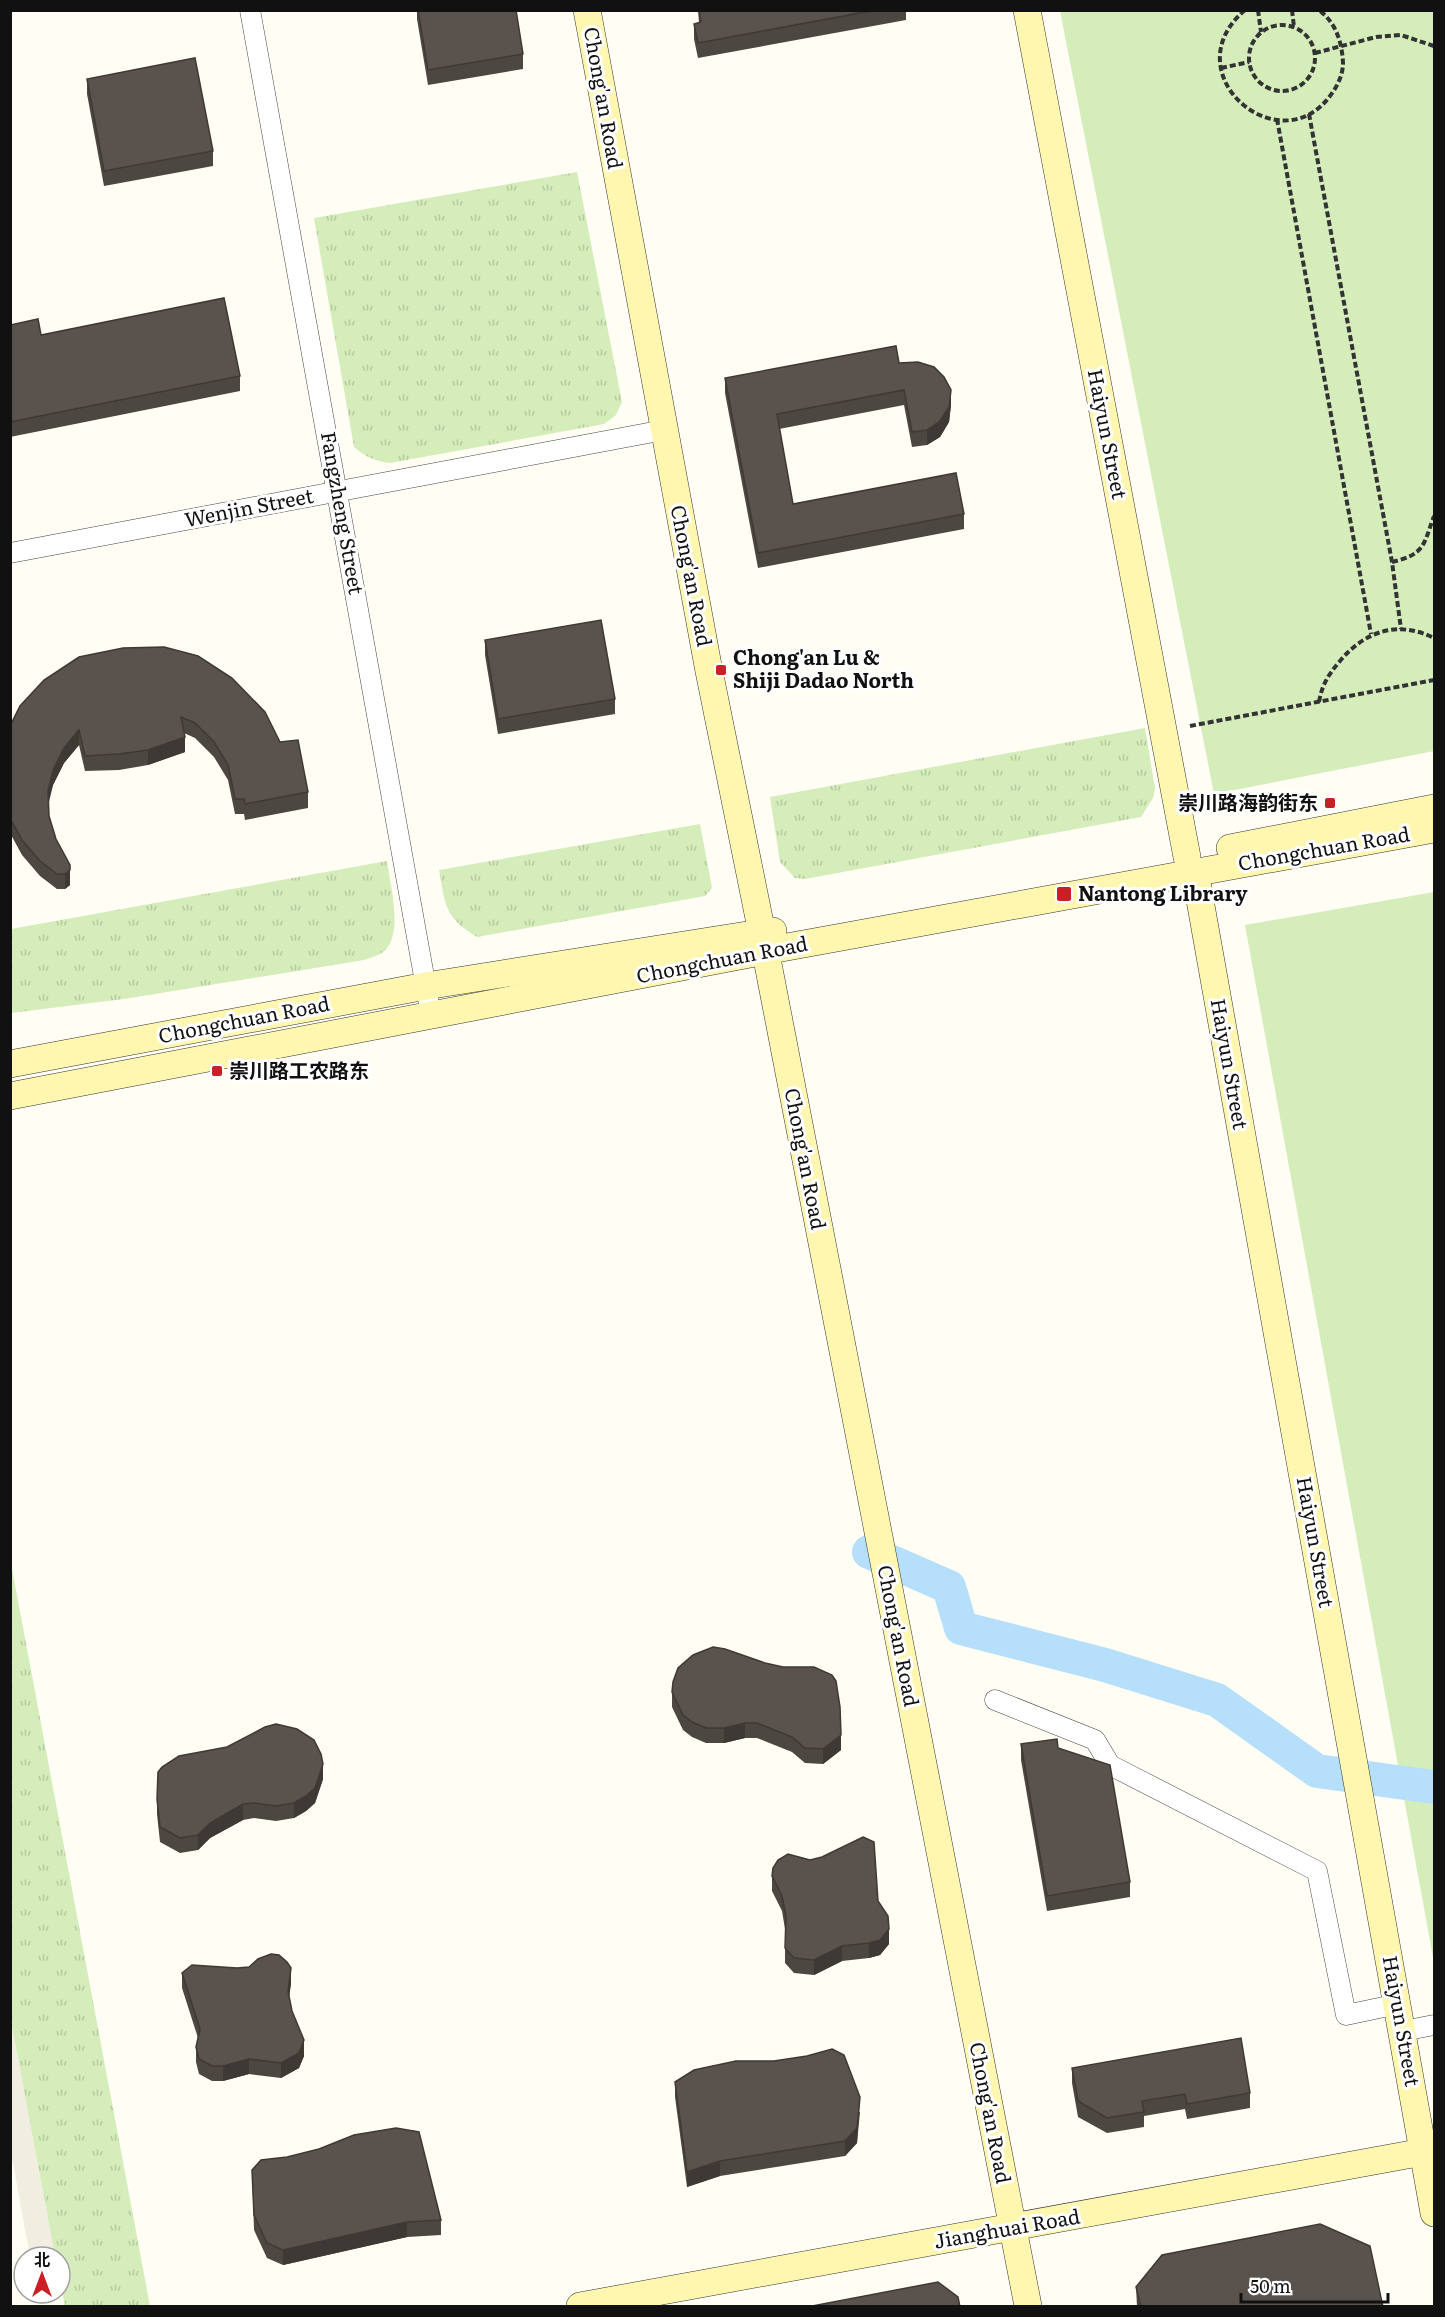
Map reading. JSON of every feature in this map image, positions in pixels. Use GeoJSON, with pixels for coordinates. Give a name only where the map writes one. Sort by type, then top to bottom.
{"type":"FeatureCollection","features":[{"type":"Feature","properties":{"kind":"street","name":"Fangzheng Street"},"geometry":{"type":"LineString","coordinates":[[250,10],[431,1015]]}},
{"type":"Feature","properties":{"kind":"street","name":"Chong'an Road"},"geometry":{"type":"LineString","coordinates":[[587,10],[709,671],[764,942],[1028,2307]]}},
{"type":"Feature","properties":{"kind":"street","name":"Haiyun Street"},"geometry":{"type":"LineString","coordinates":[[1027,10],[1191,864],[1398,2004],[1429,2151],[1434,2213]]}},
{"type":"Feature","properties":{"kind":"street","name":"Wenjin Street"},"geometry":{"type":"LineString","coordinates":[[10,553],[664,430]]}},
{"type":"Feature","properties":{"kind":"street","name":"Chongchuan Road"},"geometry":{"type":"LineString","coordinates":[[1191,864],[1434,808]]}},
{"type":"Feature","properties":{"kind":"street","name":"Chongchuan Road"},"geometry":{"type":"LineString","coordinates":[[10,1096],[431,1015],[764,942],[1191,864],[1434,829]]}},
{"type":"Feature","properties":{"kind":"street","name":"Chongchuan Road"},"geometry":{"type":"LineString","coordinates":[[10,1064],[426,986],[764,942]]}},
{"type":"Feature","properties":{"kind":"street"},"geometry":{"type":"LineString","coordinates":[[995,1700],[1095,1740],[1110,1765],[1317,1870],[1346,2015],[1398,2004]]}},
{"type":"Feature","properties":{"kind":"street"},"geometry":{"type":"LineString","coordinates":[[1403,2031],[1434,2025]]}},
{"type":"Feature","properties":{"kind":"street","name":"Jianghuai Road"},"geometry":{"type":"LineString","coordinates":[[580,2307],[1429,2151]]}},
{"type":"Feature","properties":{"kind":"path"},"geometry":{"type":"LineString","coordinates":[[1245,10],[1234,20],[1224,38],[1220,58],[1223,79],[1234,98],[1250,111],[1269,119],[1291,120],[1309,114],[1325,103],[1337,87],[1343,68],[1342,46],[1336,30],[1319,10]]}},
{"type":"Feature","properties":{"kind":"path"},"geometry":{"type":"LineString","coordinates":[[1258,10],[1261,32]]}},
{"type":"Feature","properties":{"kind":"path"},"geometry":{"type":"LineString","coordinates":[[1292,10],[1294,27]]}},
{"type":"Feature","properties":{"kind":"path"},"geometry":{"type":"LineString","coordinates":[[1282,25],[1294,27],[1304,33],[1315,52],[1312,73],[1305,82],[1287,92],[1266,88],[1257,81],[1251,73],[1249,51],[1253,40],[1261,32],[1271,26],[1282,25]]}},
{"type":"Feature","properties":{"kind":"path"},"geometry":{"type":"LineString","coordinates":[[1315,52],[1376,37],[1401,35],[1434,46]]}},
{"type":"Feature","properties":{"kind":"path"},"geometry":{"type":"LineString","coordinates":[[1221,68],[1249,62]]}},
{"type":"Feature","properties":{"kind":"path"},"geometry":{"type":"LineString","coordinates":[[1309,114],[1392,562],[1401,629]]}},
{"type":"Feature","properties":{"kind":"path"},"geometry":{"type":"LineString","coordinates":[[1277,119],[1371,634]]}},
{"type":"Feature","properties":{"kind":"path"},"geometry":{"type":"LineString","coordinates":[[1392,562],[1413,557],[1423,547],[1434,516]]}},
{"type":"Feature","properties":{"kind":"path"},"geometry":{"type":"LineString","coordinates":[[1319,702],[1322,686],[1330,673],[1352,647],[1371,634],[1401,629],[1421,631],[1434,638]]}},
{"type":"Feature","properties":{"kind":"path"},"geometry":{"type":"LineString","coordinates":[[1190,726],[1434,680]]}},
{"type":"Feature","properties":{"kind":"green space"},"geometry":{"type":"Polygon","coordinates":[[[1060,11],[1434,11],[1434,751],[1214,794],[1060,11]]]}},
{"type":"Feature","properties":{"kind":"green space"},"geometry":{"type":"Polygon","coordinates":[[[577,172],[622,402],[616,415],[604,424],[390,463],[366,456],[354,447],[314,218],[577,172]]]}},
{"type":"Feature","properties":{"kind":"green space"},"geometry":{"type":"Polygon","coordinates":[[[1145,728],[1155,789],[1153,798],[1141,817],[805,879],[795,878],[780,862],[770,797],[1145,728]]]}},
{"type":"Feature","properties":{"kind":"green space"},"geometry":{"type":"Polygon","coordinates":[[[700,824],[712,888],[705,896],[477,937],[452,917],[445,902],[439,870],[700,824]]]}},
{"type":"Feature","properties":{"kind":"green space"},"geometry":{"type":"Polygon","coordinates":[[[387,861],[393,896],[393,935],[389,945],[378,955],[364,960],[124,999],[11,1013],[11,929],[387,861]]]}},
{"type":"Feature","properties":{"kind":"green space"},"geometry":{"type":"Polygon","coordinates":[[[1434,892],[1434,1963],[1245,925],[1434,892]]]}},
{"type":"Feature","properties":{"kind":"green space"},"geometry":{"type":"Polygon","coordinates":[[[10,1558],[150,2306],[65,2306],[72,2305],[72,2245],[53,2245],[11,2022],[10,1558]]]}},
{"type":"Feature","properties":{"kind":"shaded area"},"geometry":{"type":"Polygon","coordinates":[[[10,2022],[53,2245],[28,2245],[11,2152],[10,2022]]]}},
{"type":"Feature","properties":{"kind":"building"},"geometry":{"type":"Polygon","coordinates":[[[418,10],[516,10],[523,54],[428,70],[418,10]]]}},
{"type":"Feature","properties":{"kind":"building"},"geometry":{"type":"Polygon","coordinates":[[[699,10],[876,10],[698,43],[694,24],[701,22],[699,10]]]}},
{"type":"Feature","properties":{"kind":"building"},"geometry":{"type":"Polygon","coordinates":[[[195,58],[213,151],[104,171],[87,79],[195,58]]]}},
{"type":"Feature","properties":{"kind":"building"},"geometry":{"type":"Polygon","coordinates":[[[224,298],[240,376],[10,422],[10,325],[38,319],[41,335],[224,298]]]}},
{"type":"Feature","properties":{"kind":"building"},"geometry":{"type":"Polygon","coordinates":[[[896,346],[899,363],[918,362],[934,367],[944,377],[951,390],[949,407],[940,421],[927,430],[912,432],[904,390],[777,414],[793,504],[956,473],[964,514],[758,553],[725,378],[896,346]]]}},
{"type":"Feature","properties":{"kind":"building"},"geometry":{"type":"Polygon","coordinates":[[[601,620],[615,699],[498,719],[485,640],[601,620]]]}},
{"type":"Feature","properties":{"kind":"building"},"geometry":{"type":"Polygon","coordinates":[[[164,647],[198,656],[232,678],[265,712],[280,742],[298,740],[308,792],[245,804],[244,799],[235,799],[228,765],[214,742],[195,723],[181,717],[185,737],[148,750],[119,754],[85,756],[79,730],[64,748],[53,770],[48,791],[49,816],[56,839],[70,865],[70,870],[65,874],[57,874],[40,861],[22,840],[10,818],[10,726],[20,706],[44,680],[79,657],[123,648],[164,647]]]}},
{"type":"Feature","properties":{"kind":"building"},"geometry":{"type":"Polygon","coordinates":[[[713,1647],[783,1667],[814,1667],[832,1675],[836,1681],[840,1707],[841,1735],[823,1749],[805,1748],[792,1737],[757,1723],[706,1728],[692,1722],[683,1715],[672,1692],[673,1682],[678,1668],[693,1655],[713,1647]]]}},
{"type":"Feature","properties":{"kind":"building"},"geometry":{"type":"Polygon","coordinates":[[[276,1724],[297,1729],[314,1740],[321,1754],[323,1764],[315,1788],[306,1796],[294,1803],[276,1806],[243,1804],[210,1823],[198,1835],[180,1838],[160,1827],[157,1799],[158,1772],[162,1767],[179,1756],[227,1747],[265,1727],[276,1724]]]}},
{"type":"Feature","properties":{"kind":"building"},"geometry":{"type":"Polygon","coordinates":[[[1057,1739],[1058,1748],[1110,1765],[1130,1882],[1047,1896],[1021,1744],[1057,1739]]]}},
{"type":"Feature","properties":{"kind":"building"},"geometry":{"type":"Polygon","coordinates":[[[863,1837],[874,1842],[878,1901],[888,1916],[889,1929],[880,1940],[842,1946],[814,1960],[794,1958],[785,1948],[786,1916],[782,1896],[772,1876],[773,1868],[778,1860],[788,1854],[810,1860],[822,1857],[863,1837]]]}},
{"type":"Feature","properties":{"kind":"building"},"geometry":{"type":"Polygon","coordinates":[[[271,1954],[279,1955],[291,1968],[288,1991],[292,2011],[304,2040],[299,2053],[281,2063],[249,2059],[223,2066],[212,2066],[199,2059],[196,2047],[200,2029],[182,1973],[192,1965],[249,1967],[258,1959],[271,1954]]]}},
{"type":"Feature","properties":{"kind":"building"},"geometry":{"type":"Polygon","coordinates":[[[1241,2038],[1250,2093],[1187,2104],[1185,2094],[1142,2101],[1144,2112],[1107,2118],[1078,2101],[1072,2068],[1241,2038]]]}},
{"type":"Feature","properties":{"kind":"building"},"geometry":{"type":"Polygon","coordinates":[[[832,2049],[844,2055],[860,2097],[857,2128],[845,2141],[720,2161],[687,2172],[675,2082],[694,2070],[736,2061],[774,2061],[832,2049]]]}},
{"type":"Feature","properties":{"kind":"building"},"geometry":{"type":"Polygon","coordinates":[[[396,2128],[419,2132],[441,2220],[407,2222],[283,2250],[267,2243],[254,2215],[252,2170],[261,2160],[287,2157],[319,2149],[354,2135],[396,2128]]]}},
{"type":"Feature","properties":{"kind":"building"},"geometry":{"type":"Polygon","coordinates":[[[1320,2224],[1370,2246],[1383,2307],[1141,2307],[1136,2287],[1162,2255],[1320,2224]]]}},
{"type":"Feature","properties":{"kind":"building"},"geometry":{"type":"Polygon","coordinates":[[[938,2282],[958,2297],[960,2307],[807,2307],[938,2282]]]}},
{"type":"Feature","properties":{"kind":"waterway"},"geometry":{"type":"LineString","coordinates":[[869,1552],[949,1587],[961,1628],[1105,1665],[1217,1700],[1317,1771],[1434,1787]]}},
{"type":"Feature","properties":{"kind":"place","name":"Chong'an Lu & Shiji Dadao North"},"geometry":{"type":"Point","coordinates":[721,670]}},
{"type":"Feature","properties":{"kind":"place","name":"崇川路海韵街东"},"geometry":{"type":"Point","coordinates":[1330,803]}},
{"type":"Feature","properties":{"kind":"place","name":"Nantong Library"},"geometry":{"type":"Point","coordinates":[1064,894]}},
{"type":"Feature","properties":{"kind":"place","name":"崇川路工农路东"},"geometry":{"type":"Point","coordinates":[217,1071]}}]}
